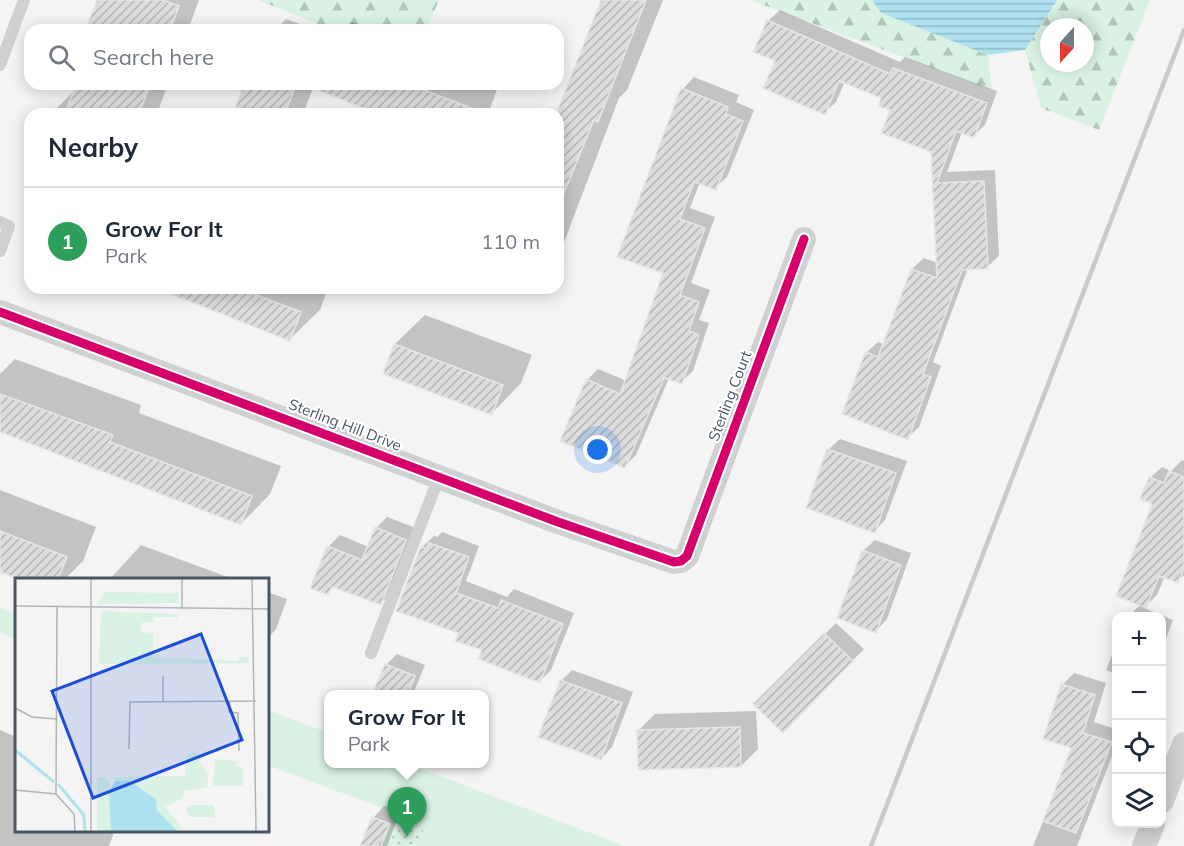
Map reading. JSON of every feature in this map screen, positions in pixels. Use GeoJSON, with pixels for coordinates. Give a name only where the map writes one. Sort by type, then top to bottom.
{"type":"FeatureCollection","features":[{"type":"Feature","properties":{"kind":"street","name":"Sterling Court"},"geometry":{"type":"LineString","coordinates":[[681,561],[687,556],[804,239]]}},
{"type":"Feature","properties":{"kind":"street","name":"Sterling Hill Drive"},"geometry":{"type":"LineString","coordinates":[[0,312],[558,522],[674,562],[681,561]]}},
{"type":"Feature","properties":{"kind":"street"},"geometry":{"type":"LineString","coordinates":[[1166,789],[1184,744]]}},
{"type":"Feature","properties":{"kind":"street"},"geometry":{"type":"LineString","coordinates":[[1144,846],[1151,828]]}},
{"type":"Feature","properties":{"kind":"lane"},"geometry":{"type":"LineString","coordinates":[[0,65],[24,0]]}},
{"type":"Feature","properties":{"kind":"lane"},"geometry":{"type":"LineString","coordinates":[[0,222],[9,226],[0,251]]}},
{"type":"Feature","properties":{"kind":"lane"},"geometry":{"type":"LineString","coordinates":[[371,653],[439,477]]}},
{"type":"Feature","properties":{"kind":"green space"},"geometry":{"type":"Polygon","coordinates":[[[258,0],[439,0],[429,24],[318,24],[258,0]]]}},
{"type":"Feature","properties":{"kind":"green space"},"geometry":{"type":"Polygon","coordinates":[[[750,0],[872,0],[881,13],[988,55],[992,90],[750,0]]]}},
{"type":"Feature","properties":{"kind":"green space"},"geometry":{"type":"Polygon","coordinates":[[[1057,0],[1150,0],[1099,130],[1041,108],[1025,50],[1040,27],[1040,72],[1094,72],[1094,18],[1045,18],[1057,0]]]}},
{"type":"Feature","properties":{"kind":"green space"},"geometry":{"type":"Polygon","coordinates":[[[0,608],[15,614],[15,639],[0,633],[0,608]]]}},
{"type":"Feature","properties":{"kind":"green space"},"geometry":{"type":"Polygon","coordinates":[[[268,710],[324,731],[324,768],[419,768],[625,846],[381,846],[393,812],[268,765],[268,710]]]}},
{"type":"Feature","properties":{"kind":"green space"},"geometry":{"type":"Polygon","coordinates":[[[399,819],[424,828],[418,846],[389,846],[399,819]]]}},
{"type":"Feature","properties":{"kind":"water"},"geometry":{"type":"Polygon","coordinates":[[[872,0],[1057,0],[1045,18],[1040,18],[1040,27],[1025,50],[988,55],[881,13],[872,0]]]}},
{"type":"Feature","properties":{"kind":"building"},"geometry":{"type":"Polygon","coordinates":[[[97,0],[163,0],[179,6],[172,24],[87,24],[97,0]]]}},
{"type":"Feature","properties":{"kind":"building"},"geometry":{"type":"Polygon","coordinates":[[[601,0],[646,0],[598,122],[594,120],[564,193],[564,108],[558,108],[601,0]]]}},
{"type":"Feature","properties":{"kind":"building"},"geometry":{"type":"Polygon","coordinates":[[[767,20],[890,74],[893,68],[987,103],[974,138],[956,131],[937,183],[984,181],[988,269],[962,270],[923,374],[931,377],[908,440],[842,414],[865,352],[878,357],[911,269],[937,278],[931,152],[881,133],[890,110],[878,106],[881,98],[839,81],[825,115],[763,88],[775,61],[753,52],[767,20]]]}},
{"type":"Feature","properties":{"kind":"building"},"geometry":{"type":"Polygon","coordinates":[[[681,88],[728,107],[726,114],[743,121],[716,190],[694,182],[680,219],[705,228],[680,295],[699,302],[689,331],[699,335],[682,384],[664,378],[625,468],[560,441],[586,379],[620,394],[663,273],[617,257],[681,88]]]}},
{"type":"Feature","properties":{"kind":"building"},"geometry":{"type":"Polygon","coordinates":[[[74,90],[148,90],[141,108],[67,108],[74,90]]]}},
{"type":"Feature","properties":{"kind":"building"},"geometry":{"type":"Polygon","coordinates":[[[242,90],[294,90],[287,108],[235,108],[242,90]]]}},
{"type":"Feature","properties":{"kind":"building"},"geometry":{"type":"Polygon","coordinates":[[[318,90],[424,90],[471,108],[362,108],[318,90]]]}},
{"type":"Feature","properties":{"kind":"building"},"geometry":{"type":"Polygon","coordinates":[[[171,294],[254,294],[301,312],[290,341],[171,294]]]}},
{"type":"Feature","properties":{"kind":"building"},"geometry":{"type":"Polygon","coordinates":[[[394,344],[503,385],[492,415],[383,374],[394,344]]]}},
{"type":"Feature","properties":{"kind":"building"},"geometry":{"type":"Polygon","coordinates":[[[0,394],[113,435],[110,442],[252,496],[241,525],[0,432],[0,394]]]}},
{"type":"Feature","properties":{"kind":"building"},"geometry":{"type":"Polygon","coordinates":[[[827,449],[896,473],[875,533],[806,508],[827,449]]]}},
{"type":"Feature","properties":{"kind":"building"},"geometry":{"type":"Polygon","coordinates":[[[1169,471],[1184,477],[1184,568],[1178,583],[1159,576],[1146,608],[1116,596],[1152,504],[1140,499],[1149,477],[1164,483],[1169,471]]]}},
{"type":"Feature","properties":{"kind":"building"},"geometry":{"type":"Polygon","coordinates":[[[375,527],[406,540],[381,605],[332,587],[328,595],[310,588],[327,546],[362,560],[375,527]]]}},
{"type":"Feature","properties":{"kind":"building"},"geometry":{"type":"Polygon","coordinates":[[[0,531],[67,557],[58,578],[16,578],[0,572],[0,531]]]}},
{"type":"Feature","properties":{"kind":"building"},"geometry":{"type":"Polygon","coordinates":[[[429,543],[469,557],[456,593],[498,608],[501,600],[563,624],[540,683],[478,659],[482,650],[455,641],[458,633],[396,611],[421,546],[427,549],[429,543]]]}},
{"type":"Feature","properties":{"kind":"building"},"geometry":{"type":"Polygon","coordinates":[[[862,550],[901,565],[876,633],[837,618],[862,550]]]}},
{"type":"Feature","properties":{"kind":"building"},"geometry":{"type":"Polygon","coordinates":[[[824,633],[853,661],[783,733],[753,704],[824,633]]]}},
{"type":"Feature","properties":{"kind":"building"},"geometry":{"type":"Polygon","coordinates":[[[385,664],[415,676],[410,690],[374,690],[385,664]]]}},
{"type":"Feature","properties":{"kind":"building"},"geometry":{"type":"Polygon","coordinates":[[[560,680],[622,703],[601,760],[538,737],[560,680]]]}},
{"type":"Feature","properties":{"kind":"building"},"geometry":{"type":"Polygon","coordinates":[[[1061,684],[1095,695],[1083,733],[1112,742],[1076,833],[1043,821],[1071,748],[1043,739],[1061,684]]]}},
{"type":"Feature","properties":{"kind":"building"},"geometry":{"type":"Polygon","coordinates":[[[740,727],[741,767],[638,770],[637,730],[740,727]]]}},
{"type":"Feature","properties":{"kind":"building"},"geometry":{"type":"Polygon","coordinates":[[[372,817],[390,824],[381,846],[360,846],[372,817]]]}},
{"type":"Feature","properties":{"kind":"railway"},"geometry":{"type":"LineString","coordinates":[[871,846],[1184,30]]}},
{"type":"Feature","properties":{"kind":"cycle path"},"geometry":{"type":"LineString","coordinates":[[0,312],[558,522],[674,562],[681,561],[687,556],[804,239]]}},
{"type":"Feature","properties":{"kind":"place","name":"Grow For It"},"geometry":{"type":"Point","coordinates":[407,837]}}]}
